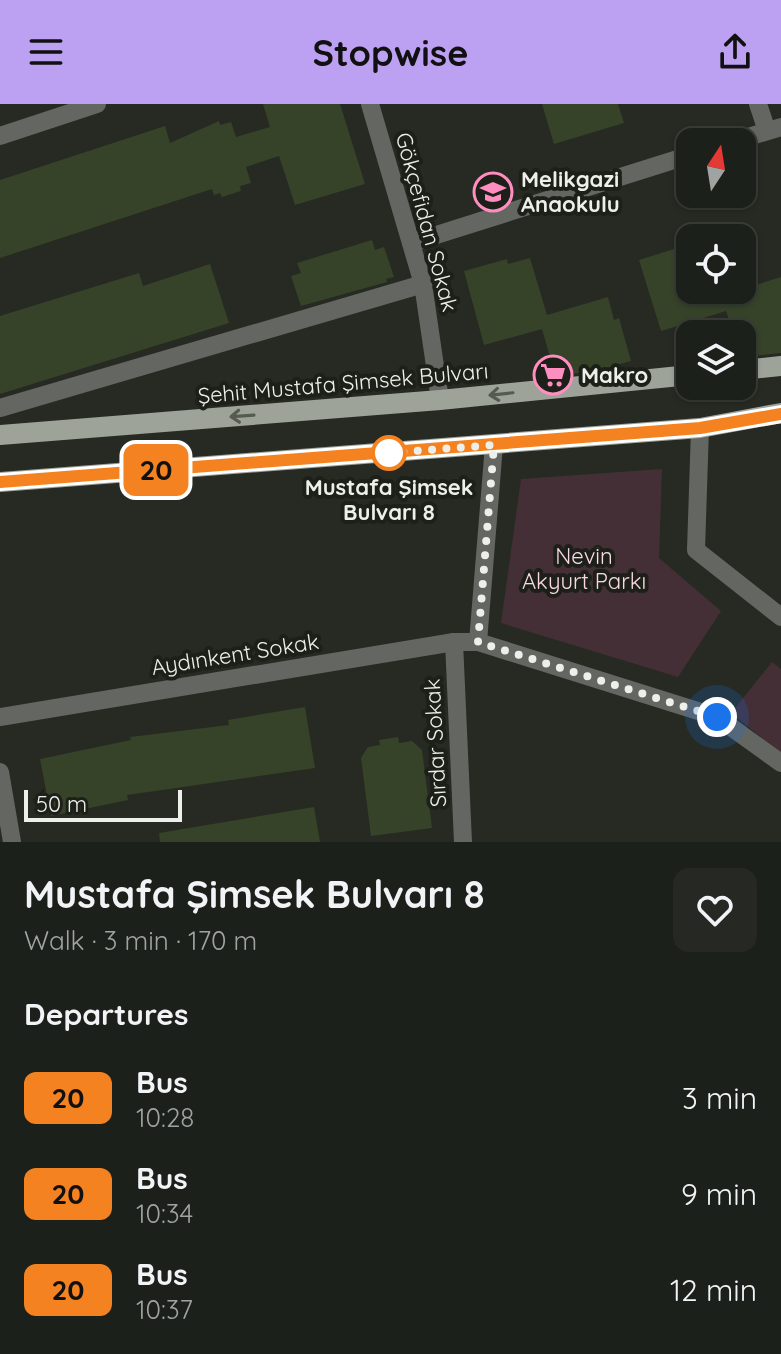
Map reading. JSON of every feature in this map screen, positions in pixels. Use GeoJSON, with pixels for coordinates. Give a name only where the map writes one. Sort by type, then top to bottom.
{"type":"FeatureCollection","features":[{"type":"Feature","properties":{"kind":"main road"},"geometry":{"type":"LineString","coordinates":[[756,369],[781,366]]}},
{"type":"Feature","properties":{"kind":"main road","name":"Şehit Mustafa Şimsek Bulvarı"},"geometry":{"type":"LineString","coordinates":[[0,435],[440,400],[676,376]]}},
{"type":"Feature","properties":{"kind":"main road"},"geometry":{"type":"LineString","coordinates":[[0,482],[700,428],[781,413]]}},
{"type":"Feature","properties":{"kind":"street"},"geometry":{"type":"LineString","coordinates":[[0,136],[97,104]]}},
{"type":"Feature","properties":{"kind":"street","name":"Gökçefidan Sokak"},"geometry":{"type":"LineString","coordinates":[[370,104],[423,284],[440,400]]}},
{"type":"Feature","properties":{"kind":"street"},"geometry":{"type":"LineString","coordinates":[[758,104],[774,129]]}},
{"type":"Feature","properties":{"kind":"street"},"geometry":{"type":"LineString","coordinates":[[411,243],[676,159]]}},
{"type":"Feature","properties":{"kind":"street"},"geometry":{"type":"LineString","coordinates":[[0,408],[423,284]]}},
{"type":"Feature","properties":{"kind":"street"},"geometry":{"type":"LineString","coordinates":[[700,428],[696,550],[781,617]]}},
{"type":"Feature","properties":{"kind":"street"},"geometry":{"type":"LineString","coordinates":[[478,642],[494,445]]}},
{"type":"Feature","properties":{"kind":"street","name":"Aydınkent Sokak"},"geometry":{"type":"LineString","coordinates":[[0,717],[454,642],[478,642],[717,717],[781,763]]}},
{"type":"Feature","properties":{"kind":"street","name":"Sırdar Sokak"},"geometry":{"type":"LineString","coordinates":[[454,642],[463,842]]}},
{"type":"Feature","properties":{"kind":"street"},"geometry":{"type":"LineString","coordinates":[[0,772],[12,842]]}},
{"type":"Feature","properties":{"kind":"green space","name":"Nevin Akyurt Parkı"},"geometry":{"type":"Polygon","coordinates":[[[662,469],[659,558],[721,611],[678,677],[501,623],[521,479],[662,469]]]}},
{"type":"Feature","properties":{"kind":"green space"},"geometry":{"type":"Polygon","coordinates":[[[772,662],[781,669],[781,753],[731,713],[772,662]]]}},
{"type":"Feature","properties":{"kind":"building"},"geometry":{"type":"Polygon","coordinates":[[[263,104],[340,104],[365,184],[295,205],[279,156],[246,167],[251,183],[240,186],[241,191],[222,197],[220,193],[214,195],[212,189],[0,258],[0,180],[165,126],[170,143],[219,121],[220,125],[231,122],[236,137],[270,127],[263,104]]]}},
{"type":"Feature","properties":{"kind":"building"},"geometry":{"type":"Polygon","coordinates":[[[542,104],[618,104],[624,123],[554,144],[542,104]]]}},
{"type":"Feature","properties":{"kind":"building"},"geometry":{"type":"Polygon","coordinates":[[[372,240],[375,250],[384,247],[394,277],[386,279],[387,282],[301,306],[291,276],[301,273],[297,263],[372,240]]]}},
{"type":"Feature","properties":{"kind":"building"},"geometry":{"type":"Polygon","coordinates":[[[676,248],[676,304],[756,304],[756,285],[781,277],[781,353],[756,356],[756,320],[729,320],[726,311],[697,320],[676,320],[676,326],[661,331],[639,260],[676,248]]]}},
{"type":"Feature","properties":{"kind":"building"},"geometry":{"type":"Polygon","coordinates":[[[530,258],[547,315],[608,297],[614,320],[619,318],[631,361],[592,372],[555,375],[542,329],[484,345],[464,271],[507,259],[508,264],[530,258]]]}},
{"type":"Feature","properties":{"kind":"building"},"geometry":{"type":"Polygon","coordinates":[[[210,264],[229,323],[0,394],[0,316],[139,273],[143,286],[210,264]]]}},
{"type":"Feature","properties":{"kind":"building"},"geometry":{"type":"Polygon","coordinates":[[[305,707],[315,768],[127,795],[128,800],[51,816],[40,759],[131,740],[130,737],[229,725],[228,720],[305,707]]]}},
{"type":"Feature","properties":{"kind":"building"},"geometry":{"type":"Polygon","coordinates":[[[398,737],[399,743],[412,741],[422,750],[432,828],[371,836],[361,758],[368,747],[380,745],[379,740],[398,737]]]}},
{"type":"Feature","properties":{"kind":"building"},"geometry":{"type":"Polygon","coordinates":[[[314,807],[320,842],[160,842],[159,833],[314,807]]]}},
{"type":"Feature","properties":{"kind":"bus line","name":"20"},"geometry":{"type":"LineString","coordinates":[[0,482],[700,428],[781,414]]}},
{"type":"Feature","properties":{"kind":"place","name":"Melikgazi Anaokulu"},"geometry":{"type":"Point","coordinates":[493,192]}},
{"type":"Feature","properties":{"kind":"place","name":"Makro"},"geometry":{"type":"Point","coordinates":[553,375]}},
{"type":"Feature","properties":{"kind":"place","name":"Mustafa Şimsek Bulvarı 8"},"geometry":{"type":"Point","coordinates":[389,453]}},
{"type":"Feature","properties":{"kind":"route"},"geometry":{"type":"LineString","coordinates":[[389,453],[494,445],[478,642],[717,717]]}}]}
